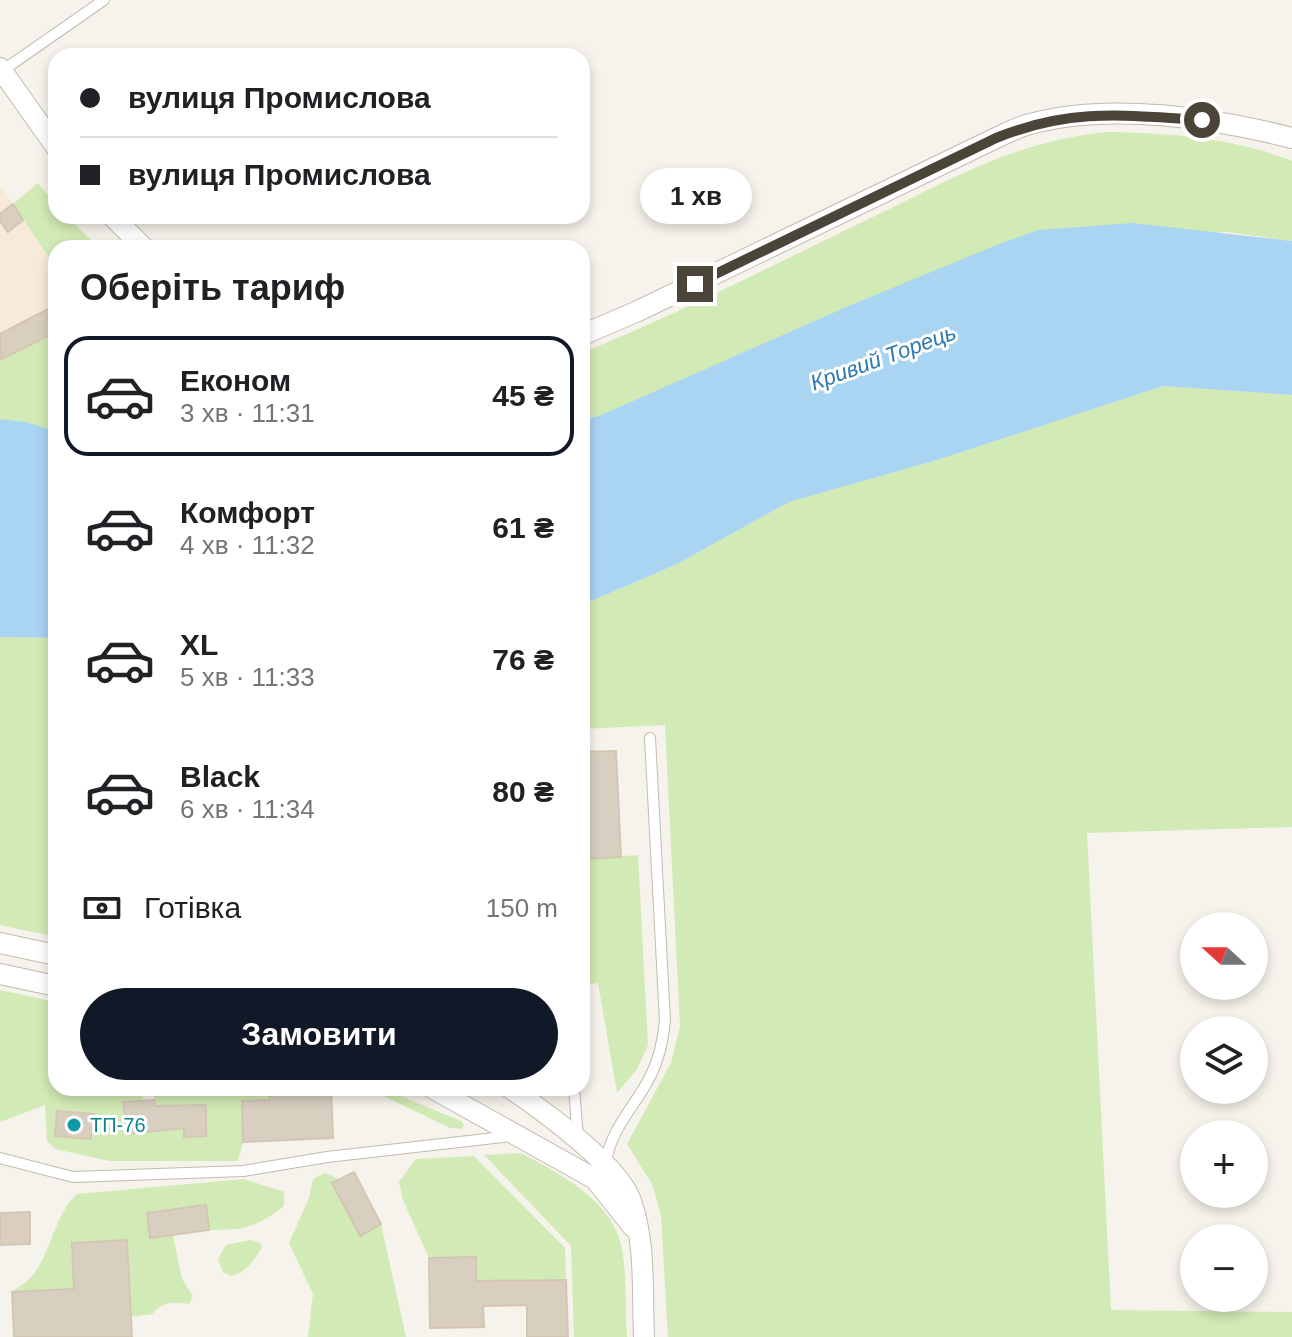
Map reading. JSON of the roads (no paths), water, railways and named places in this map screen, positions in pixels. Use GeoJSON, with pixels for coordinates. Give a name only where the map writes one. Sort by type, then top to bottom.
{"type":"FeatureCollection","features":[{"type":"Feature","properties":{"kind":"street"},"geometry":{"type":"LineString","coordinates":[[1,69],[48,136]]}},
{"type":"Feature","properties":{"kind":"street"},"geometry":{"type":"LineString","coordinates":[[590,332],[1029,125],[1069,116],[1132,115],[1202,120],[1292,138]]}},
{"type":"Feature","properties":{"kind":"street"},"geometry":{"type":"LineString","coordinates":[[120,224],[136,240]]}},
{"type":"Feature","properties":{"kind":"street"},"geometry":{"type":"LineString","coordinates":[[0,943],[48,953]]}},
{"type":"Feature","properties":{"kind":"street"},"geometry":{"type":"LineString","coordinates":[[0,974],[48,984]]}},
{"type":"Feature","properties":{"kind":"street"},"geometry":{"type":"LineString","coordinates":[[446,1096],[595,1179],[625,1214],[639,1237]]}},
{"type":"Feature","properties":{"kind":"street"},"geometry":{"type":"LineString","coordinates":[[522,1096],[552,1117],[605,1164],[631,1199],[639,1237],[644,1337]]}},
{"type":"Feature","properties":{"kind":"lane"},"geometry":{"type":"LineString","coordinates":[[1,69],[104,0]]}},
{"type":"Feature","properties":{"kind":"lane"},"geometry":{"type":"LineString","coordinates":[[605,1164],[615,1129],[650,1077],[662,1049],[665,1021],[650,738]]}},
{"type":"Feature","properties":{"kind":"lane"},"geometry":{"type":"LineString","coordinates":[[575,1096],[578,1140]]}},
{"type":"Feature","properties":{"kind":"lane"},"geometry":{"type":"LineString","coordinates":[[0,1158],[73,1177],[243,1171],[327,1157],[518,1136]]}},
{"type":"Feature","properties":{"kind":"water","name":"Кривий Торець"},"geometry":{"type":"Polygon","coordinates":[[[1133,223],[1292,241],[1292,395],[1163,386],[937,460],[789,502],[677,564],[590,602],[590,418],[851,305],[1038,230],[1133,223]]]}},
{"type":"Feature","properties":{"kind":"water"},"geometry":{"type":"Polygon","coordinates":[[[0,419],[48,429],[48,638],[0,637],[0,419]]]}},
{"type":"Feature","properties":{"kind":"place","name":"ТП-76"},"geometry":{"type":"Point","coordinates":[74,1125]}}]}
